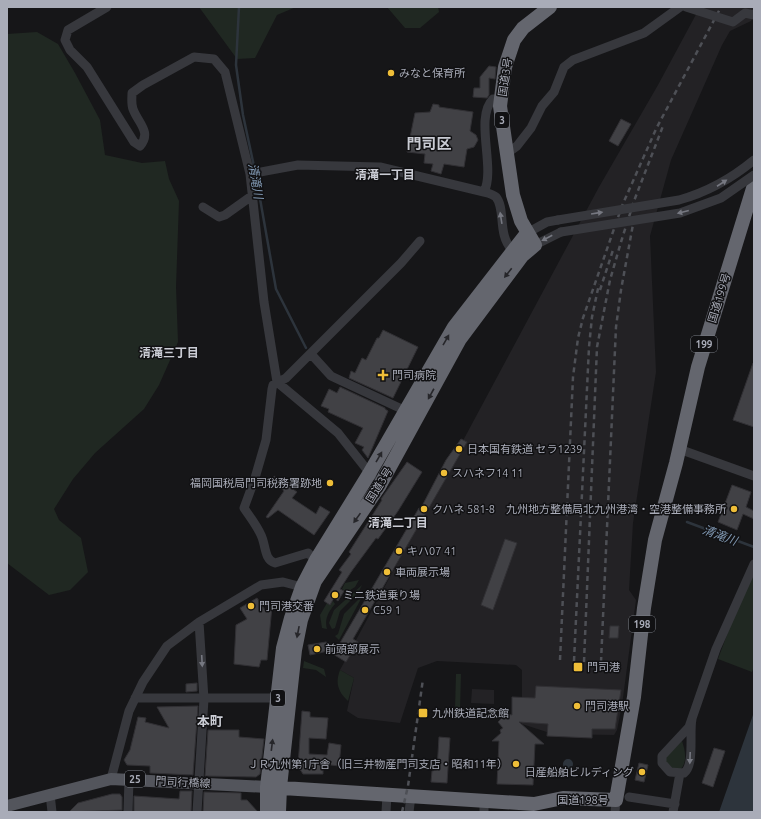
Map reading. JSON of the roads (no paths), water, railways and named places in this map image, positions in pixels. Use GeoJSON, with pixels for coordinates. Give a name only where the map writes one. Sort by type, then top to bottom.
{"type":"FeatureCollection","features":[{"type":"Feature","properties":{"kind":"highway","name":"国道3号"},"geometry":{"type":"LineString","coordinates":[[267,812],[273,787],[284,698],[301,620],[315,581],[380,484],[460,339],[522,256],[535,245],[521,221],[513,195],[506,154],[501,100],[505,67],[514,40],[523,28],[550,7]]}},
{"type":"Feature","properties":{"kind":"highway","name":"国道199号"},"geometry":{"type":"LineString","coordinates":[[679,450],[698,366],[754,185]]}},
{"type":"Feature","properties":{"kind":"highway","name":"国道199号"},"geometry":{"type":"LineString","coordinates":[[737,240],[754,208]]}},
{"type":"Feature","properties":{"kind":"highway","name":"国道3号"},"geometry":{"type":"LineString","coordinates":[[284,698],[283,648],[291,618],[302,587],[316,560],[369,474],[454,327],[512,250],[527,233]]}},
{"type":"Feature","properties":{"kind":"highway","name":"国道198号"},"geometry":{"type":"LineString","coordinates":[[273,787],[412,796],[484,806],[534,804],[563,798],[620,803],[644,608],[655,540],[679,450]]}},
{"type":"Feature","properties":{"kind":"highway","name":"国道3号"},"geometry":{"type":"LineString","coordinates":[[273,787],[279,812]]}},
{"type":"Feature","properties":{"kind":"main road","name":"門司行橋線"},"geometry":{"type":"LineString","coordinates":[[7,806],[111,779],[129,779],[198,787],[273,787]]}},
{"type":"Feature","properties":{"kind":"street"},"geometry":{"type":"LineString","coordinates":[[107,7],[68,30],[65,40],[70,50],[86,67],[134,142],[140,146],[145,140],[146,132],[132,108],[132,93],[143,85],[194,57],[214,59],[225,72],[250,174],[264,302],[277,382],[338,433],[369,474],[380,484]]}},
{"type":"Feature","properties":{"kind":"street"},"geometry":{"type":"LineString","coordinates":[[506,154],[517,146],[531,128],[542,106],[554,92],[564,67],[573,60],[644,33],[680,7]]}},
{"type":"Feature","properties":{"kind":"street"},"geometry":{"type":"LineString","coordinates":[[686,7],[733,22],[745,13],[754,16]]}},
{"type":"Feature","properties":{"kind":"street"},"geometry":{"type":"LineString","coordinates":[[484,192],[489,176],[486,162],[486,110],[493,99],[501,100]]}},
{"type":"Feature","properties":{"kind":"street"},"geometry":{"type":"LineString","coordinates":[[527,233],[547,222],[679,200],[698,195],[717,187],[754,160]]}},
{"type":"Feature","properties":{"kind":"street"},"geometry":{"type":"LineString","coordinates":[[250,174],[298,165],[380,167],[484,192],[492,195],[497,200],[504,239],[512,250]]}},
{"type":"Feature","properties":{"kind":"street"},"geometry":{"type":"LineString","coordinates":[[535,245],[561,232],[680,213],[721,198],[754,175]]}},
{"type":"Feature","properties":{"kind":"street"},"geometry":{"type":"LineString","coordinates":[[203,207],[219,217],[253,195]]}},
{"type":"Feature","properties":{"kind":"street"},"geometry":{"type":"LineString","coordinates":[[316,560],[308,553],[275,563],[271,562],[268,558],[262,536],[244,508],[255,478],[266,440],[272,389],[277,382],[286,378],[401,263],[420,241]]}},
{"type":"Feature","properties":{"kind":"street"},"geometry":{"type":"LineString","coordinates":[[310,354],[331,376],[406,411]]}},
{"type":"Feature","properties":{"kind":"street"},"geometry":{"type":"LineString","coordinates":[[679,450],[754,476]]}},
{"type":"Feature","properties":{"kind":"street"},"geometry":{"type":"LineString","coordinates":[[692,719],[683,734],[662,756],[662,763],[665,769],[670,772],[680,773],[687,770],[690,764],[690,728],[692,719],[716,649],[754,564]]}},
{"type":"Feature","properties":{"kind":"street"},"geometry":{"type":"LineString","coordinates":[[111,779],[129,711],[163,650],[199,622],[261,585],[282,582],[302,587]]}},
{"type":"Feature","properties":{"kind":"street"},"geometry":{"type":"LineString","coordinates":[[197,812],[204,699],[199,622]]}},
{"type":"Feature","properties":{"kind":"street"},"geometry":{"type":"LineString","coordinates":[[135,698],[284,698]]}},
{"type":"Feature","properties":{"kind":"street"},"geometry":{"type":"LineString","coordinates":[[620,803],[674,808],[680,773]]}},
{"type":"Feature","properties":{"kind":"street"},"geometry":{"type":"LineString","coordinates":[[128,812],[129,779]]}},
{"type":"Feature","properties":{"kind":"street"},"geometry":{"type":"LineString","coordinates":[[50,794],[52,812]]}},
{"type":"Feature","properties":{"kind":"street"},"geometry":{"type":"LineString","coordinates":[[386,812],[387,795]]}},
{"type":"Feature","properties":{"kind":"street"},"geometry":{"type":"LineString","coordinates":[[409,812],[412,796]]}},
{"type":"Feature","properties":{"kind":"waterway","name":"清滝川"},"geometry":{"type":"LineString","coordinates":[[239,7],[236,65],[243,115],[255,171]]}},
{"type":"Feature","properties":{"kind":"waterway","name":"清滝川"},"geometry":{"type":"LineString","coordinates":[[256,176],[276,289],[306,348]]}},
{"type":"Feature","properties":{"kind":"waterway","name":"清滝川"},"geometry":{"type":"LineString","coordinates":[[687,522],[754,547]]}},
{"type":"Feature","properties":{"kind":"railway"},"geometry":{"type":"LineString","coordinates":[[560,660],[573,377],[578,338],[583,318],[622,206],[656,129],[721,7]]}},
{"type":"Feature","properties":{"kind":"railway"},"geometry":{"type":"LineString","coordinates":[[584,662],[597,347],[610,280],[621,242],[634,201],[663,126]]}},
{"type":"Feature","properties":{"kind":"railway"},"geometry":{"type":"LineString","coordinates":[[601,662],[616,327],[634,219]]}},
{"type":"Feature","properties":{"kind":"railway"},"geometry":{"type":"LineString","coordinates":[[600,290],[613,250]]}},
{"type":"Feature","properties":{"kind":"railway"},"geometry":{"type":"LineString","coordinates":[[574,661],[589,347],[592,317],[599,284]]}},
{"type":"Feature","properties":{"kind":"railway"},"geometry":{"type":"LineString","coordinates":[[402,812],[408,786],[423,679]]}},
{"type":"Feature","properties":{"kind":"place","name":"みなと保育所"},"geometry":{"type":"Point","coordinates":[391,73]}},
{"type":"Feature","properties":{"kind":"place","name":"門司病院"},"geometry":{"type":"Point","coordinates":[383,375]}},
{"type":"Feature","properties":{"kind":"place","name":"日本国有鉄道 セラ1239"},"geometry":{"type":"Point","coordinates":[459,449]}},
{"type":"Feature","properties":{"kind":"place","name":"スハネフ14 11"},"geometry":{"type":"Point","coordinates":[444,473]}},
{"type":"Feature","properties":{"kind":"place","name":"福岡国税局門司税務署跡地"},"geometry":{"type":"Point","coordinates":[330,483]}},
{"type":"Feature","properties":{"kind":"place","name":"クハネ 581-8"},"geometry":{"type":"Point","coordinates":[424,509]}},
{"type":"Feature","properties":{"kind":"place","name":"九州地方整備局北九州港湾・空港整備事務所"},"geometry":{"type":"Point","coordinates":[734,509]}},
{"type":"Feature","properties":{"kind":"place","name":"キハ07 41"},"geometry":{"type":"Point","coordinates":[399,551]}},
{"type":"Feature","properties":{"kind":"place","name":"車両展示場"},"geometry":{"type":"Point","coordinates":[387,572]}},
{"type":"Feature","properties":{"kind":"place","name":"ミニ鉄道乗り場"},"geometry":{"type":"Point","coordinates":[335,595]}},
{"type":"Feature","properties":{"kind":"place","name":"門司港交番"},"geometry":{"type":"Point","coordinates":[251,606]}},
{"type":"Feature","properties":{"kind":"place","name":"C59 1"},"geometry":{"type":"Point","coordinates":[365,610]}},
{"type":"Feature","properties":{"kind":"place","name":"前頭部展示"},"geometry":{"type":"Point","coordinates":[317,649]}},
{"type":"Feature","properties":{"kind":"place","name":"門司港"},"geometry":{"type":"Point","coordinates":[578,667]}},
{"type":"Feature","properties":{"kind":"place","name":"門司港駅"},"geometry":{"type":"Point","coordinates":[577,706]}},
{"type":"Feature","properties":{"kind":"place","name":"九州鉄道記念館"},"geometry":{"type":"Point","coordinates":[423,713]}},
{"type":"Feature","properties":{"kind":"place","name":"ＪＲ九州第1庁舎（旧三井物産門司支店・昭和11年）"},"geometry":{"type":"Point","coordinates":[516,764]}},
{"type":"Feature","properties":{"kind":"place","name":"日産船舶ビルディング"},"geometry":{"type":"Point","coordinates":[642,772]}},
{"type":"Feature","properties":{"kind":"district","name":"門司区"},"geometry":{"type":"Point","coordinates":[429,143]}},
{"type":"Feature","properties":{"kind":"district","name":"清滝一丁目"},"geometry":{"type":"Point","coordinates":[385,174]}},
{"type":"Feature","properties":{"kind":"district","name":"清滝三丁目"},"geometry":{"type":"Point","coordinates":[169,352]}},
{"type":"Feature","properties":{"kind":"district","name":"清滝二丁目"},"geometry":{"type":"Point","coordinates":[398,522]}},
{"type":"Feature","properties":{"kind":"district","name":"本町"},"geometry":{"type":"Point","coordinates":[210,721]}}]}
